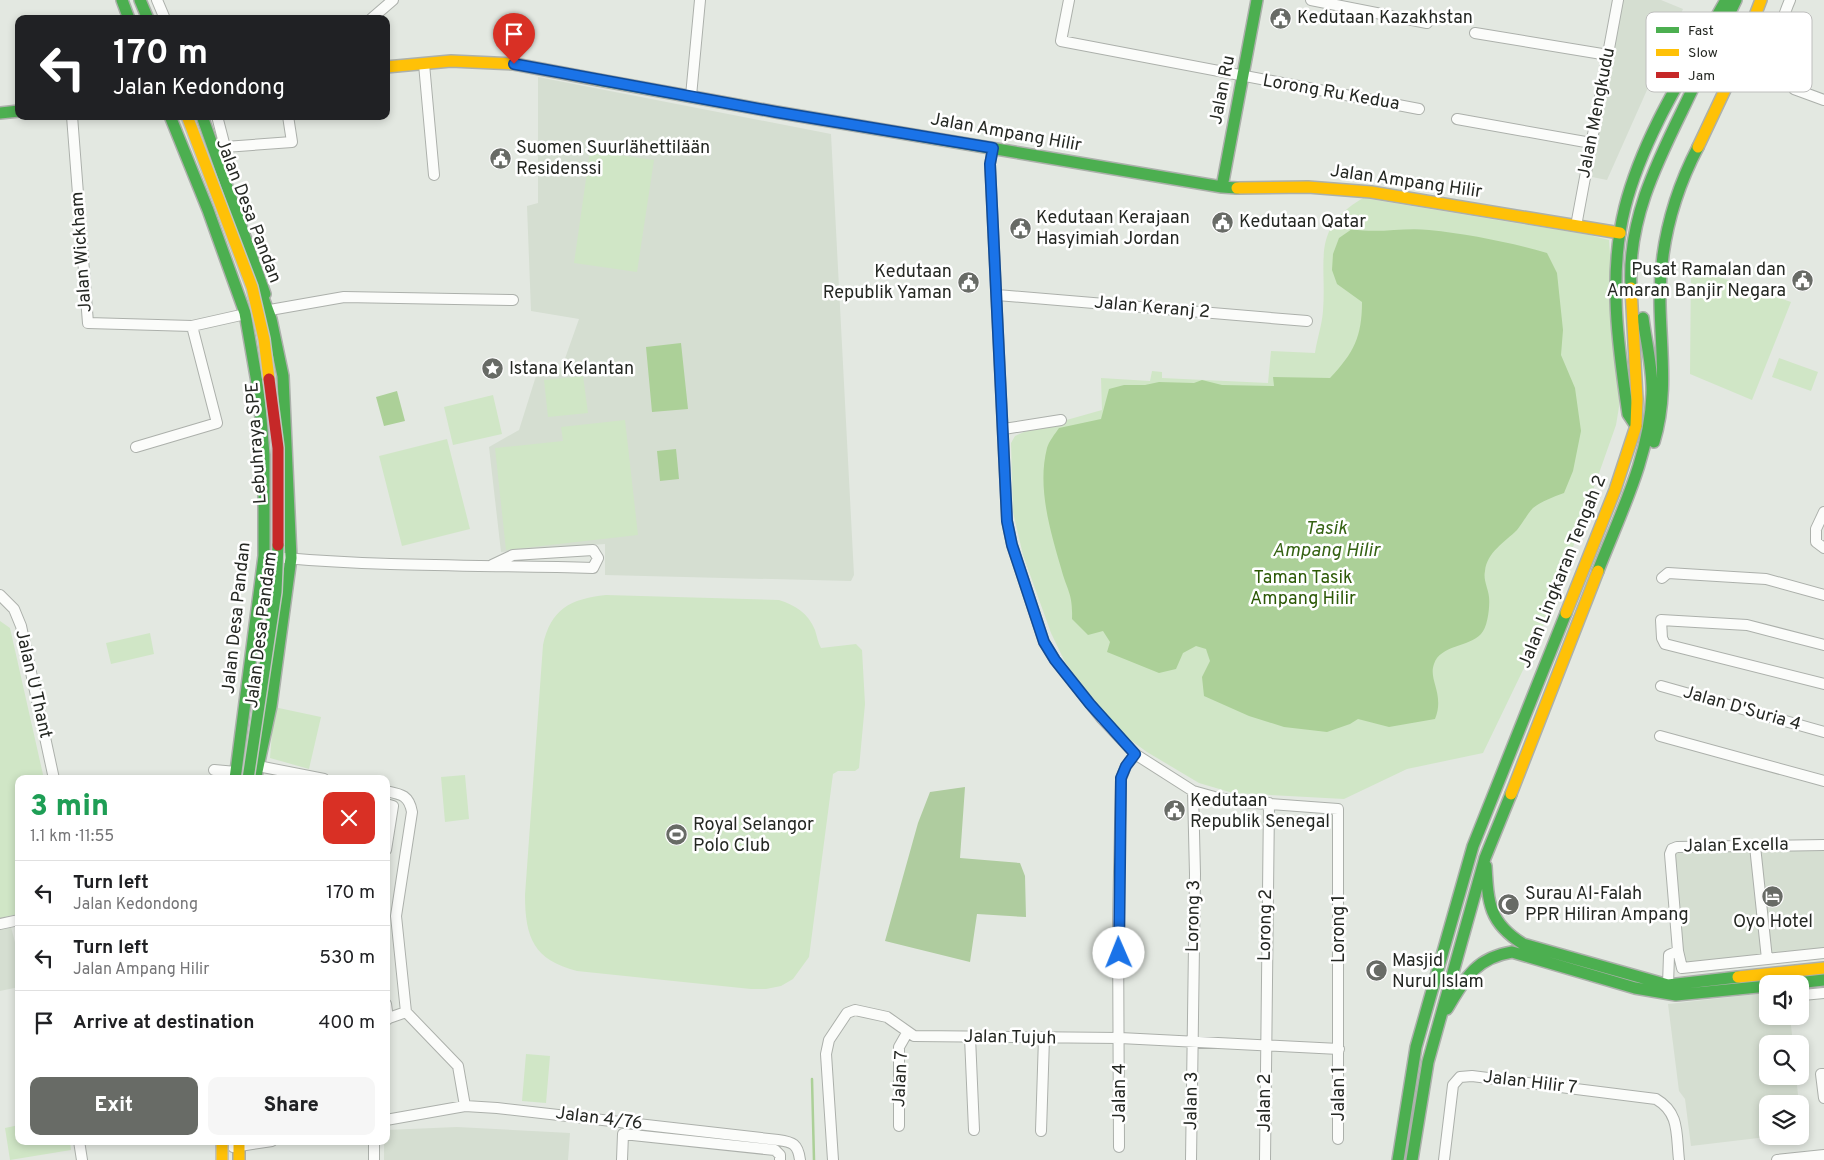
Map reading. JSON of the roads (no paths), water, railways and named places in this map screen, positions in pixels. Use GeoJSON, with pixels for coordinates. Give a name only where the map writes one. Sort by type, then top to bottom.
{"type":"FeatureCollection","features":[{"type":"Feature","properties":{"kind":"main road"},"geometry":{"type":"LineString","coordinates":[[122,0],[128,15]]}},
{"type":"Feature","properties":{"kind":"main road"},"geometry":{"type":"LineString","coordinates":[[131,0],[137,15]]}},
{"type":"Feature","properties":{"kind":"main road"},"geometry":{"type":"LineString","coordinates":[[140,0],[149,15]]}},
{"type":"Feature","properties":{"kind":"main road"},"geometry":{"type":"LineString","coordinates":[[145,0],[150,15]]}},
{"type":"Feature","properties":{"kind":"main road","name":"Jalan Ru"},"geometry":{"type":"LineString","coordinates":[[1222,187],[1257,0]]}},
{"type":"Feature","properties":{"kind":"main road"},"geometry":{"type":"LineString","coordinates":[[1719,12],[1726,0]]}},
{"type":"Feature","properties":{"kind":"main road","name":"Jalan Lingkaran Tengah 2"},"geometry":{"type":"LineString","coordinates":[[1730,12],[1736,0]]}},
{"type":"Feature","properties":{"kind":"main road","name":"Jalan Lingkaran Tengah 2"},"geometry":{"type":"LineString","coordinates":[[1741,12],[1747,0]]}},
{"type":"Feature","properties":{"kind":"main road"},"geometry":{"type":"LineString","coordinates":[[1758,12],[1762,0]]}},
{"type":"Feature","properties":{"kind":"main road","name":"Jalan Ampang Hilir"},"geometry":{"type":"LineString","coordinates":[[390,67],[473,61],[514,64],[1222,187],[1276,189],[1308,187],[1370,192],[1620,233]]}},
{"type":"Feature","properties":{"kind":"main road"},"geometry":{"type":"LineString","coordinates":[[1636,426],[1628,414],[1617,314],[1616,296],[1620,233],[1632,185],[1650,140],[1676,92]]}},
{"type":"Feature","properties":{"kind":"main road","name":"Jalan Lingkaran Tengah 2"},"geometry":{"type":"LineString","coordinates":[[1398,1160],[1416,1047],[1466,868],[1621,474],[1636,426],[1634,346],[1630,312],[1630,270],[1636,223],[1642,198],[1653,170],[1691,92]]}},
{"type":"Feature","properties":{"kind":"main road","name":"Jalan Lingkaran Tengah 2"},"geometry":{"type":"LineString","coordinates":[[1412,1160],[1421,1098],[1438,1023],[1485,858],[1516,783],[1640,462],[1649,428],[1652,392],[1642,312],[1642,272],[1648,225],[1662,174],[1702,92]]}},
{"type":"Feature","properties":{"kind":"main road"},"geometry":{"type":"LineString","coordinates":[[1628,494],[1646,463],[1656,437],[1661,407],[1664,365],[1660,302],[1664,248],[1669,217],[1679,187],[1725,92]]}},
{"type":"Feature","properties":{"kind":"main road"},"geometry":{"type":"LineString","coordinates":[[0,113],[15,111]]}},
{"type":"Feature","properties":{"kind":"main road"},"geometry":{"type":"LineString","coordinates":[[163,120],[244,319]]}},
{"type":"Feature","properties":{"kind":"main road","name":"Jalan Desa Pandan"},"geometry":{"type":"LineString","coordinates":[[172,120],[208,210],[245,313],[244,319],[259,394],[264,455],[264,556],[236,775]]}},
{"type":"Feature","properties":{"kind":"main road","name":"Lebuhraya SPE"},"geometry":{"type":"LineString","coordinates":[[180,120],[207,188],[239,279],[256,341],[262,384],[267,448],[269,526],[265,590],[236,775]]}},
{"type":"Feature","properties":{"kind":"main road","name":"Lebuhraya SPE"},"geometry":{"type":"LineString","coordinates":[[189,120],[252,288],[264,339],[278,448],[279,517],[276,592],[249,775]]}},
{"type":"Feature","properties":{"kind":"main road","name":"Jalan Desa Pandan"},"geometry":{"type":"LineString","coordinates":[[194,120],[270,315]]}},
{"type":"Feature","properties":{"kind":"main road"},"geometry":{"type":"LineString","coordinates":[[203,120],[218,165],[245,234],[270,315]]}},
{"type":"Feature","properties":{"kind":"main road","name":"Jalan Desa Pandam"},"geometry":{"type":"LineString","coordinates":[[258,766],[270,706],[291,558],[283,376],[270,315]]}},
{"type":"Feature","properties":{"kind":"main road"},"geometry":{"type":"LineString","coordinates":[[257,775],[258,766]]}},
{"type":"Feature","properties":{"kind":"main road"},"geometry":{"type":"LineString","coordinates":[[1485,858],[1490,909],[1495,921],[1512,938],[1523,944],[1668,985],[1824,968]]}},
{"type":"Feature","properties":{"kind":"main road"},"geometry":{"type":"LineString","coordinates":[[1438,1023],[1477,964],[1488,957],[1500,953],[1512,952],[1635,988],[1676,995],[1759,987]]}},
{"type":"Feature","properties":{"kind":"main road"},"geometry":{"type":"LineString","coordinates":[[1809,982],[1824,980]]}},
{"type":"Feature","properties":{"kind":"main road"},"geometry":{"type":"LineString","coordinates":[[215,1160],[226,1145]]}},
{"type":"Feature","properties":{"kind":"main road"},"geometry":{"type":"LineString","coordinates":[[222,1160],[226,1145]]}},
{"type":"Feature","properties":{"kind":"main road"},"geometry":{"type":"LineString","coordinates":[[227,1145],[230,1160]]}},
{"type":"Feature","properties":{"kind":"main road"},"geometry":{"type":"LineString","coordinates":[[228,1145],[239,1160]]}},
{"type":"Feature","properties":{"kind":"street"},"geometry":{"type":"LineString","coordinates":[[157,0],[163,15]]}},
{"type":"Feature","properties":{"kind":"street"},"geometry":{"type":"LineString","coordinates":[[376,15],[393,0]]}},
{"type":"Feature","properties":{"kind":"street"},"geometry":{"type":"LineString","coordinates":[[691,96],[700,0]]}},
{"type":"Feature","properties":{"kind":"street","name":"Lorong Ru Kedua"},"geometry":{"type":"LineString","coordinates":[[1069,0],[1061,41],[1419,109]]}},
{"type":"Feature","properties":{"kind":"street"},"geometry":{"type":"LineString","coordinates":[[1311,0],[1427,24]]}},
{"type":"Feature","properties":{"kind":"street","name":"Jalan Mengkudu"},"geometry":{"type":"LineString","coordinates":[[1576,226],[1618,0]]}},
{"type":"Feature","properties":{"kind":"street"},"geometry":{"type":"LineString","coordinates":[[1785,12],[1790,0]]}},
{"type":"Feature","properties":{"kind":"street"},"geometry":{"type":"LineString","coordinates":[[1475,33],[1608,56]]}},
{"type":"Feature","properties":{"kind":"street"},"geometry":{"type":"LineString","coordinates":[[424,64],[434,175]]}},
{"type":"Feature","properties":{"kind":"street"},"geometry":{"type":"LineString","coordinates":[[1800,92],[1824,100]]}},
{"type":"Feature","properties":{"kind":"street"},"geometry":{"type":"LineString","coordinates":[[1457,119],[1591,143]]}},
{"type":"Feature","properties":{"kind":"street","name":"Jalan Wickham"},"geometry":{"type":"LineString","coordinates":[[72,120],[88,323],[192,326],[244,319]]}},
{"type":"Feature","properties":{"kind":"street"},"geometry":{"type":"LineString","coordinates":[[217,120],[225,147],[292,142],[289,120]]}},
{"type":"Feature","properties":{"kind":"street"},"geometry":{"type":"LineString","coordinates":[[993,148],[990,164],[1007,521],[1012,545],[1044,642],[1102,719],[1135,754],[1193,791],[1243,802],[1269,803]]}},
{"type":"Feature","properties":{"kind":"street","name":"Jalan Keranj 2"},"geometry":{"type":"LineString","coordinates":[[997,295],[1308,321]]}},
{"type":"Feature","properties":{"kind":"street"},"geometry":{"type":"LineString","coordinates":[[270,315],[344,297],[513,300]]}},
{"type":"Feature","properties":{"kind":"street"},"geometry":{"type":"LineString","coordinates":[[136,447],[218,423],[192,326]]}},
{"type":"Feature","properties":{"kind":"street"},"geometry":{"type":"LineString","coordinates":[[1004,429],[1061,420]]}},
{"type":"Feature","properties":{"kind":"street"},"geometry":{"type":"LineString","coordinates":[[1824,512],[1815,536],[1816,542],[1824,548]]}},
{"type":"Feature","properties":{"kind":"street"},"geometry":{"type":"LineString","coordinates":[[264,556],[454,566],[492,565],[592,568],[598,558],[593,550],[513,555],[492,565]]}},
{"type":"Feature","properties":{"kind":"street"},"geometry":{"type":"LineString","coordinates":[[1662,578],[1668,573],[1766,579],[1824,595]]}},
{"type":"Feature","properties":{"kind":"street","name":"Jalan U Thant"},"geometry":{"type":"LineString","coordinates":[[0,595],[14,609],[21,626],[53,775]]}},
{"type":"Feature","properties":{"kind":"street"},"geometry":{"type":"LineString","coordinates":[[1824,645],[1747,625],[1661,620],[1662,638],[1665,644],[1824,684]]}},
{"type":"Feature","properties":{"kind":"street","name":"Jalan D'Suria 4"},"geometry":{"type":"LineString","coordinates":[[1661,686],[1824,732]]}},
{"type":"Feature","properties":{"kind":"street"},"geometry":{"type":"LineString","coordinates":[[1660,736],[1824,781]]}},
{"type":"Feature","properties":{"kind":"street","name":"Jalan 4"},"geometry":{"type":"LineString","coordinates":[[1119,1147],[1118,919],[1121,778],[1126,766],[1135,754]]}},
{"type":"Feature","properties":{"kind":"street"},"geometry":{"type":"LineString","coordinates":[[258,766],[304,775]]}},
{"type":"Feature","properties":{"kind":"street"},"geometry":{"type":"LineString","coordinates":[[214,770],[230,775]]}},
{"type":"Feature","properties":{"kind":"street","name":"Lorong 3"},"geometry":{"type":"LineString","coordinates":[[1193,791],[1193,1042]]}},
{"type":"Feature","properties":{"kind":"street"},"geometry":{"type":"LineString","coordinates":[[390,792],[404,794],[410,802],[412,812],[396,916],[406,1012],[458,1066],[466,1106]]}},
{"type":"Feature","properties":{"kind":"street","name":"Lorong 1"},"geometry":{"type":"LineString","coordinates":[[1269,803],[1338,809],[1339,1049]]}},
{"type":"Feature","properties":{"kind":"street","name":"Lorong 2"},"geometry":{"type":"LineString","coordinates":[[1265,1046],[1269,803]]}},
{"type":"Feature","properties":{"kind":"street"},"geometry":{"type":"LineString","coordinates":[[390,805],[393,806],[390,824]]}},
{"type":"Feature","properties":{"kind":"street","name":"Jalan Excella"},"geometry":{"type":"LineString","coordinates":[[1678,951],[1670,854],[1672,849],[1677,846],[1824,845]]}},
{"type":"Feature","properties":{"kind":"street"},"geometry":{"type":"LineString","coordinates":[[1755,846],[1767,959]]}},
{"type":"Feature","properties":{"kind":"street"},"geometry":{"type":"LineString","coordinates":[[0,924],[15,921]]}},
{"type":"Feature","properties":{"kind":"street"},"geometry":{"type":"LineString","coordinates":[[1668,985],[1669,955],[1678,951],[1682,968],[1824,953]]}},
{"type":"Feature","properties":{"kind":"street"},"geometry":{"type":"LineString","coordinates":[[1809,994],[1824,992]]}},
{"type":"Feature","properties":{"kind":"street"},"geometry":{"type":"LineString","coordinates":[[827,1160],[833,1160],[826,1054],[829,1040],[847,1013],[856,1010],[887,1017],[907,1033]]}},
{"type":"Feature","properties":{"kind":"street"},"geometry":{"type":"LineString","coordinates":[[390,1018],[406,1012]]}},
{"type":"Feature","properties":{"kind":"street","name":"Jalan Tujuh"},"geometry":{"type":"LineString","coordinates":[[907,1033],[914,1036],[1120,1038],[1339,1049]]}},
{"type":"Feature","properties":{"kind":"street","name":"Jalan 7"},"geometry":{"type":"LineString","coordinates":[[899,1126],[900,1047],[907,1033]]}},
{"type":"Feature","properties":{"kind":"street"},"geometry":{"type":"LineString","coordinates":[[970,1037],[974,1130]]}},
{"type":"Feature","properties":{"kind":"street"},"geometry":{"type":"LineString","coordinates":[[1041,1131],[1044,1038]]}},
{"type":"Feature","properties":{"kind":"street","name":"Jalan 3"},"geometry":{"type":"LineString","coordinates":[[1191,1160],[1193,1042]]}},
{"type":"Feature","properties":{"kind":"street","name":"Jalan 2"},"geometry":{"type":"LineString","coordinates":[[1265,1046],[1265,1160]]}},
{"type":"Feature","properties":{"kind":"street","name":"Jalan 1"},"geometry":{"type":"LineString","coordinates":[[1338,1139],[1339,1049]]}},
{"type":"Feature","properties":{"kind":"street"},"geometry":{"type":"LineString","coordinates":[[1823,1074],[1824,1098]]}},
{"type":"Feature","properties":{"kind":"street","name":"Jalan Hilir 7"},"geometry":{"type":"LineString","coordinates":[[1444,1160],[1453,1085],[1460,1077],[1472,1076],[1656,1099],[1668,1106],[1674,1119],[1679,1160]]}},
{"type":"Feature","properties":{"kind":"street","name":"Jalan 4/76"},"geometry":{"type":"LineString","coordinates":[[390,1119],[466,1106],[792,1142],[797,1146],[800,1160]]}},
{"type":"Feature","properties":{"kind":"street"},"geometry":{"type":"LineString","coordinates":[[622,1160],[624,1134],[775,1150],[780,1155],[780,1160]]}},
{"type":"Feature","properties":{"kind":"street"},"geometry":{"type":"LineString","coordinates":[[80,1145],[82,1160]]}},
{"type":"Feature","properties":{"kind":"street"},"geometry":{"type":"LineString","coordinates":[[374,1145],[374,1160]]}},
{"type":"Feature","properties":{"kind":"street"},"geometry":{"type":"LineString","coordinates":[[1777,1160],[1824,1154]]}},
{"type":"Feature","properties":{"kind":"water","name":"Tasik Ampang Hilir"},"geometry":{"type":"Polygon","coordinates":[[[1352,229],[1371,231],[1419,229],[1444,232],[1503,242],[1547,253],[1557,273],[1563,330],[1561,355],[1575,388],[1581,431],[1573,471],[1564,493],[1544,501],[1533,508],[1517,530],[1497,548],[1486,564],[1485,581],[1489,597],[1489,611],[1483,631],[1476,638],[1442,653],[1437,658],[1433,670],[1438,702],[1435,719],[1389,727],[1358,719],[1350,724],[1327,732],[1284,727],[1249,716],[1204,696],[1202,677],[1210,661],[1206,649],[1196,646],[1183,653],[1176,669],[1159,673],[1107,652],[1110,642],[1103,631],[1088,635],[1072,619],[1071,598],[1049,524],[1043,478],[1047,448],[1059,428],[1101,419],[1109,389],[1124,385],[1145,385],[1159,382],[1194,383],[1202,380],[1222,385],[1274,386],[1273,377],[1330,378],[1351,352],[1358,334],[1362,314],[1362,302],[1337,284],[1332,270],[1333,254],[1339,238],[1352,229]]]}},
{"type":"Feature","properties":{"kind":"water"},"geometry":{"type":"Polygon","coordinates":[[[681,343],[688,409],[652,412],[646,347],[681,343]]]}},
{"type":"Feature","properties":{"kind":"water"},"geometry":{"type":"Polygon","coordinates":[[[397,391],[405,421],[384,426],[376,397],[397,391]]]}},
{"type":"Feature","properties":{"kind":"water"},"geometry":{"type":"Polygon","coordinates":[[[676,449],[679,479],[660,481],[657,451],[676,449]]]}},
{"type":"Feature","properties":{"kind":"waterway"},"geometry":{"type":"LineString","coordinates":[[812,1079],[814,1160]]}},
{"type":"Feature","properties":{"kind":"place","name":"Kedutaan Kazakhstan"},"geometry":{"type":"Point","coordinates":[1281,18]}},
{"type":"Feature","properties":{"kind":"place","name":"Suomen Suurlähettilään Residenssi"},"geometry":{"type":"Point","coordinates":[500,158]}},
{"type":"Feature","properties":{"kind":"place","name":"Kedutaan Qatar"},"geometry":{"type":"Point","coordinates":[1223,222]}},
{"type":"Feature","properties":{"kind":"place","name":"Kedutaan Kerajaan Hasyimiah Jordan"},"geometry":{"type":"Point","coordinates":[1020,228]}},
{"type":"Feature","properties":{"kind":"place","name":"Pusat Ramalan dan Amaran Banjir Negara"},"geometry":{"type":"Point","coordinates":[1802,280]}},
{"type":"Feature","properties":{"kind":"place","name":"Kedutaan Republik Yaman"},"geometry":{"type":"Point","coordinates":[968,282]}},
{"type":"Feature","properties":{"kind":"place","name":"Istana Kelantan"},"geometry":{"type":"Point","coordinates":[493,369]}},
{"type":"Feature","properties":{"kind":"place","name":"Kedutaan Republik Senegal"},"geometry":{"type":"Point","coordinates":[1174,811]}},
{"type":"Feature","properties":{"kind":"place","name":"Royal Selangor Polo Club"},"geometry":{"type":"Point","coordinates":[677,835]}},
{"type":"Feature","properties":{"kind":"place","name":"Oyo Hotel"},"geometry":{"type":"Point","coordinates":[1773,897]}},
{"type":"Feature","properties":{"kind":"place","name":"Surau Al-Falah PPR Hiliran Ampang"},"geometry":{"type":"Point","coordinates":[1509,904]}},
{"type":"Feature","properties":{"kind":"place","name":"Masjid Nurul Islam"},"geometry":{"type":"Point","coordinates":[1376,971]}},
{"type":"Feature","properties":{"kind":"park label","name":"Taman Tasik Ampang Hilir"},"geometry":{"type":"Point","coordinates":[1303,588]}}]}
